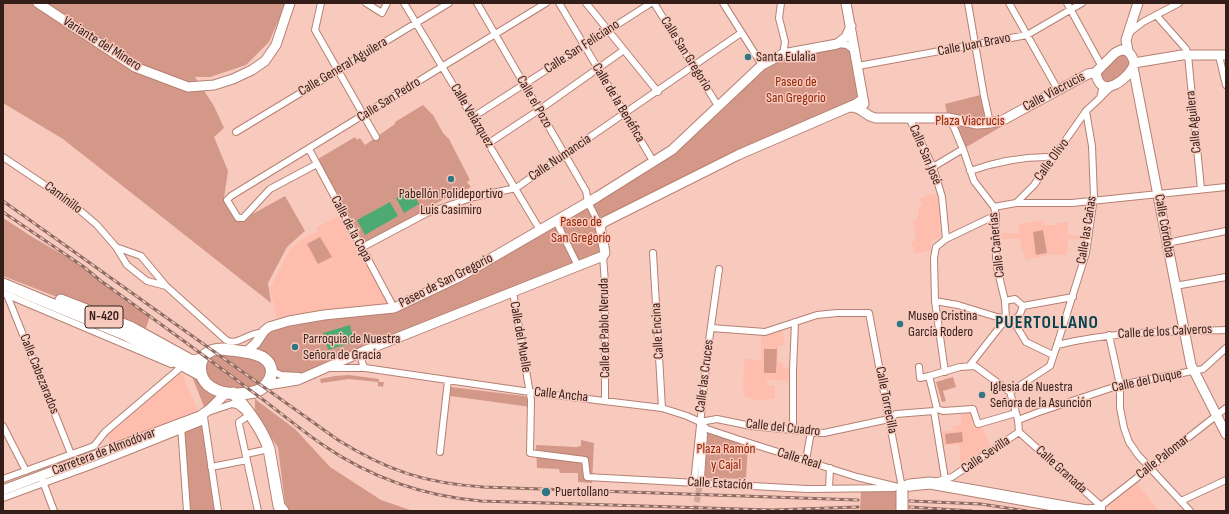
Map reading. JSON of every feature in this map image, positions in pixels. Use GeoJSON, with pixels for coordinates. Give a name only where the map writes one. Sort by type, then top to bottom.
{"type":"FeatureCollection","features":[{"type":"Feature","properties":{"kind":"highway","name":"N-420"},"geometry":{"type":"LineString","coordinates":[[3,277],[130,327],[190,360],[195,361],[203,358]]}},
{"type":"Feature","properties":{"kind":"highway","name":"N-420"},"geometry":{"type":"LineString","coordinates":[[4,291],[126,335],[183,367],[201,375],[208,384],[216,389],[229,393],[252,393],[267,385]]}},
{"type":"Feature","properties":{"kind":"highway"},"geometry":{"type":"LineString","coordinates":[[201,375],[203,358],[208,353],[219,349],[256,355],[263,358],[270,370],[271,377],[267,385]]}},
{"type":"Feature","properties":{"kind":"highway","name":"N-420"},"geometry":{"type":"LineString","coordinates":[[229,393],[251,417],[266,441],[269,449],[279,506],[282,511]]}},
{"type":"Feature","properties":{"kind":"highway","name":"N-420"},"geometry":{"type":"LineString","coordinates":[[251,417],[250,405],[252,393]]}},
{"type":"Feature","properties":{"kind":"highway"},"geometry":{"type":"LineString","coordinates":[[902,511],[902,489],[910,485],[953,482],[1087,511],[1102,509]]}},
{"type":"Feature","properties":{"kind":"main road","name":"Variante del Minero"},"geometry":{"type":"LineString","coordinates":[[38,3],[135,67],[188,87],[214,85],[233,79],[266,61],[276,44],[290,3]]}},
{"type":"Feature","properties":{"kind":"main road"},"geometry":{"type":"LineString","coordinates":[[846,3],[858,66],[863,99],[863,111]]}},
{"type":"Feature","properties":{"kind":"main road"},"geometry":{"type":"LineString","coordinates":[[1138,3],[1126,40],[1128,51],[1121,50],[1115,53],[1101,65],[1096,72],[1096,75],[1106,86],[1126,76],[1133,65],[1151,60],[1188,55],[1223,56]]}},
{"type":"Feature","properties":{"kind":"main road"},"geometry":{"type":"LineString","coordinates":[[837,44],[846,37],[851,26]]}},
{"type":"Feature","properties":{"kind":"main road","name":"Paseo de San Gregorio"},"geometry":{"type":"LineString","coordinates":[[245,353],[256,343],[262,333],[269,327],[289,321],[334,313],[394,308],[459,277],[589,203],[672,150],[762,65],[783,54],[837,44]]}},
{"type":"Feature","properties":{"kind":"main road","name":"Calle Córdoba"},"geometry":{"type":"LineString","coordinates":[[1128,51],[1133,59],[1135,81],[1158,194],[1183,331],[1191,365],[1226,434]]}},
{"type":"Feature","properties":{"kind":"main road","name":"Calle Viacrucis"},"geometry":{"type":"LineString","coordinates":[[990,123],[1003,120],[1090,73],[1096,75]]}},
{"type":"Feature","properties":{"kind":"main road"},"geometry":{"type":"LineString","coordinates":[[1126,76],[1133,77],[1135,81]]}},
{"type":"Feature","properties":{"kind":"main road"},"geometry":{"type":"LineString","coordinates":[[267,385],[294,382],[364,351],[603,256],[605,253],[601,223],[738,155],[849,107],[863,99]]}},
{"type":"Feature","properties":{"kind":"main road"},"geometry":{"type":"LineString","coordinates":[[849,107],[863,111],[875,118],[950,118],[977,124],[990,123]]}},
{"type":"Feature","properties":{"kind":"main road","name":"Carretera de Almodóvar"},"geometry":{"type":"LineString","coordinates":[[3,490],[71,469],[205,417],[229,393]]}},
{"type":"Feature","properties":{"kind":"street"},"geometry":{"type":"LineString","coordinates":[[321,3],[315,30],[376,137]]}},
{"type":"Feature","properties":{"kind":"street"},"geometry":{"type":"LineString","coordinates":[[366,3],[382,13],[387,3]]}},
{"type":"Feature","properties":{"kind":"street","name":"Calle Velázquez"},"geometry":{"type":"LineString","coordinates":[[404,3],[540,230]]}},
{"type":"Feature","properties":{"kind":"street","name":"Calle General Aguilera"},"geometry":{"type":"LineString","coordinates":[[236,132],[449,3]]}},
{"type":"Feature","properties":{"kind":"street","name":"Calle el Pozo"},"geometry":{"type":"LineString","coordinates":[[477,3],[586,191],[589,203]]}},
{"type":"Feature","properties":{"kind":"street","name":"Calle San Pedro"},"geometry":{"type":"LineString","coordinates":[[270,189],[243,218],[238,218],[227,200],[231,196],[546,3]]}},
{"type":"Feature","properties":{"kind":"street","name":"Calle de la Benéfica"},"geometry":{"type":"LineString","coordinates":[[560,3],[624,115],[653,161]]}},
{"type":"Feature","properties":{"kind":"street"},"geometry":{"type":"LineString","coordinates":[[586,3],[658,92]]}},
{"type":"Feature","properties":{"kind":"street","name":"Calle San Feliciano"},"geometry":{"type":"LineString","coordinates":[[473,117],[607,30],[652,3]]}},
{"type":"Feature","properties":{"kind":"street","name":"Calle San Gregorio"},"geometry":{"type":"LineString","coordinates":[[652,3],[718,106]]}},
{"type":"Feature","properties":{"kind":"street"},"geometry":{"type":"LineString","coordinates":[[723,3],[762,65]]}},
{"type":"Feature","properties":{"kind":"street"},"geometry":{"type":"LineString","coordinates":[[781,3],[779,18],[785,42],[783,54]]}},
{"type":"Feature","properties":{"kind":"street"},"geometry":{"type":"LineString","coordinates":[[968,3],[990,123]]}},
{"type":"Feature","properties":{"kind":"street"},"geometry":{"type":"LineString","coordinates":[[1009,3],[1058,90]]}},
{"type":"Feature","properties":{"kind":"street"},"geometry":{"type":"LineString","coordinates":[[1068,3],[1101,65]]}},
{"type":"Feature","properties":{"kind":"street","name":"Calle Juan Bravo"},"geometry":{"type":"LineString","coordinates":[[858,66],[1027,35],[1082,3]]}},
{"type":"Feature","properties":{"kind":"street"},"geometry":{"type":"LineString","coordinates":[[1129,33],[1143,22],[1179,3]]}},
{"type":"Feature","properties":{"kind":"street"},"geometry":{"type":"LineString","coordinates":[[1156,15],[1186,49],[1188,55]]}},
{"type":"Feature","properties":{"kind":"street"},"geometry":{"type":"LineString","coordinates":[[1133,19],[1135,22],[1143,22]]}},
{"type":"Feature","properties":{"kind":"street","name":"Calle Numancia"},"geometry":{"type":"LineString","coordinates":[[362,248],[427,213],[474,197],[516,188],[564,154],[658,92],[741,33]]}},
{"type":"Feature","properties":{"kind":"street"},"geometry":{"type":"LineString","coordinates":[[837,44],[847,45],[855,51]]}},
{"type":"Feature","properties":{"kind":"street"},"geometry":{"type":"LineString","coordinates":[[489,143],[624,50]]}},
{"type":"Feature","properties":{"kind":"street","name":"Calle Aguilera"},"geometry":{"type":"LineString","coordinates":[[1188,55],[1201,189]]}},
{"type":"Feature","properties":{"kind":"street"},"geometry":{"type":"LineString","coordinates":[[1223,56],[1226,85]]}},
{"type":"Feature","properties":{"kind":"street","name":"Calle Olivo"},"geometry":{"type":"LineString","coordinates":[[1016,203],[1034,185],[1086,111],[1100,98],[1102,90],[1106,86]]}},
{"type":"Feature","properties":{"kind":"street","name":"Calle las Cañas"},"geometry":{"type":"LineString","coordinates":[[1010,392],[1050,366],[1073,298],[1086,253],[1094,200],[1092,146],[1086,111]]}},
{"type":"Feature","properties":{"kind":"street","name":"Calle San José"},"geometry":{"type":"LineString","coordinates":[[909,118],[933,167],[942,197],[946,240]]}},
{"type":"Feature","properties":{"kind":"street"},"geometry":{"type":"LineString","coordinates":[[933,167],[963,149],[950,118]]}},
{"type":"Feature","properties":{"kind":"street","name":"Calle de la Copa"},"geometry":{"type":"LineString","coordinates":[[309,149],[394,308]]}},
{"type":"Feature","properties":{"kind":"street","name":"Calle Cañerías"},"geometry":{"type":"LineString","coordinates":[[963,149],[970,171],[978,187],[994,208],[996,215],[996,263],[1005,301],[1006,319]]}},
{"type":"Feature","properties":{"kind":"street","name":"Caminillo"},"geometry":{"type":"LineString","coordinates":[[3,157],[70,202],[97,225],[116,247],[127,265],[147,281],[166,286]]}},
{"type":"Feature","properties":{"kind":"street"},"geometry":{"type":"LineString","coordinates":[[970,171],[1009,160],[1026,157],[1054,157]]}},
{"type":"Feature","properties":{"kind":"street"},"geometry":{"type":"LineString","coordinates":[[263,177],[270,189],[317,164]]}},
{"type":"Feature","properties":{"kind":"street"},"geometry":{"type":"LineString","coordinates":[[994,208],[1016,203],[1072,203],[1226,186]]}},
{"type":"Feature","properties":{"kind":"street"},"geometry":{"type":"LineString","coordinates":[[589,203],[601,223]]}},
{"type":"Feature","properties":{"kind":"street"},"geometry":{"type":"LineString","coordinates":[[945,372],[935,301],[935,252],[940,243],[996,215]]}},
{"type":"Feature","properties":{"kind":"street"},"geometry":{"type":"LineString","coordinates":[[556,221],[578,266]]}},
{"type":"Feature","properties":{"kind":"street"},"geometry":{"type":"LineString","coordinates":[[1167,243],[1226,231]]}},
{"type":"Feature","properties":{"kind":"street","name":"Caminillo"},"geometry":{"type":"LineString","coordinates":[[116,247],[141,256],[166,286],[226,340],[234,342],[251,334],[262,333]]}},
{"type":"Feature","properties":{"kind":"street","name":"Calle Encina"},"geometry":{"type":"LineString","coordinates":[[653,253],[662,408]]}},
{"type":"Feature","properties":{"kind":"street","name":"Calle de Pablo Neruda"},"geometry":{"type":"LineString","coordinates":[[603,256],[605,283],[605,400]]}},
{"type":"Feature","properties":{"kind":"street","name":"Calle las Cruces"},"geometry":{"type":"LineString","coordinates":[[694,483],[719,269]]}},
{"type":"Feature","properties":{"kind":"street"},"geometry":{"type":"LineString","coordinates":[[1175,286],[1226,277]]}},
{"type":"Feature","properties":{"kind":"street","name":"Calle Cabezarados"},"geometry":{"type":"LineString","coordinates":[[4,291],[71,454]]}},
{"type":"Feature","properties":{"kind":"street","name":"Calle del Muelle"},"geometry":{"type":"LineString","coordinates":[[513,292],[530,392],[530,453]]}},
{"type":"Feature","properties":{"kind":"street"},"geometry":{"type":"LineString","coordinates":[[1023,306],[1073,298]]}},
{"type":"Feature","properties":{"kind":"street"},"geometry":{"type":"LineString","coordinates":[[1005,301],[1015,299],[1023,306]]}},
{"type":"Feature","properties":{"kind":"street"},"geometry":{"type":"LineString","coordinates":[[935,301],[958,305],[1014,322],[1026,342],[1053,355]]}},
{"type":"Feature","properties":{"kind":"street"},"geometry":{"type":"LineString","coordinates":[[1014,322],[1020,314],[1023,306]]}},
{"type":"Feature","properties":{"kind":"street","name":"Calle Torrecilla"},"geometry":{"type":"LineString","coordinates":[[795,322],[817,315],[837,313],[869,313],[902,489]]}},
{"type":"Feature","properties":{"kind":"street"},"geometry":{"type":"LineString","coordinates":[[970,365],[1006,319]]}},
{"type":"Feature","properties":{"kind":"street"},"geometry":{"type":"LineString","coordinates":[[712,328],[765,332],[795,322],[793,430]]}},
{"type":"Feature","properties":{"kind":"street","name":"Calle de los Calveros"},"geometry":{"type":"LineString","coordinates":[[1057,345],[1084,339],[1127,333],[1226,330]]}},
{"type":"Feature","properties":{"kind":"street"},"geometry":{"type":"LineString","coordinates":[[1109,335],[1120,385],[1120,408],[1124,428],[1129,442],[1149,468],[1190,511]]}},
{"type":"Feature","properties":{"kind":"street","name":"Calle del Duque"},"geometry":{"type":"LineString","coordinates":[[1018,420],[1120,385],[1202,368],[1226,348]]}},
{"type":"Feature","properties":{"kind":"street"},"geometry":{"type":"LineString","coordinates":[[363,368],[361,360],[362,353],[364,351]]}},
{"type":"Feature","properties":{"kind":"street"},"geometry":{"type":"LineString","coordinates":[[270,370],[281,376],[298,376],[342,360]]}},
{"type":"Feature","properties":{"kind":"street","name":"Calle Ancha"},"geometry":{"type":"LineString","coordinates":[[342,360],[363,368]]}},
{"type":"Feature","properties":{"kind":"street"},"geometry":{"type":"LineString","coordinates":[[919,366],[920,378],[970,365],[975,366],[986,373],[1010,392],[1018,420],[1017,434]]}},
{"type":"Feature","properties":{"kind":"street"},"geometry":{"type":"LineString","coordinates":[[3,479],[94,446],[105,432],[183,367]]}},
{"type":"Feature","properties":{"kind":"street","name":"Calle Ancha"},"geometry":{"type":"LineString","coordinates":[[323,368],[363,368],[530,392],[662,408],[700,422]]}},
{"type":"Feature","properties":{"kind":"street"},"geometry":{"type":"LineString","coordinates":[[929,376],[936,410],[945,479]]}},
{"type":"Feature","properties":{"kind":"street"},"geometry":{"type":"LineString","coordinates":[[440,452],[448,380]]}},
{"type":"Feature","properties":{"kind":"street","name":"Carretera de Almodóvar"},"geometry":{"type":"LineString","coordinates":[[205,417],[232,404],[237,405],[251,417]]}},
{"type":"Feature","properties":{"kind":"street","name":"Calle Palomar"},"geometry":{"type":"LineString","coordinates":[[1102,509],[1149,468],[1226,408]]}},
{"type":"Feature","properties":{"kind":"street","name":"Calle del Cuadro"},"geometry":{"type":"LineString","coordinates":[[700,422],[717,419],[751,426],[824,433],[889,419],[896,414],[936,410],[973,410],[978,424],[1016,413]]}},
{"type":"Feature","properties":{"kind":"street"},"geometry":{"type":"LineString","coordinates":[[205,417],[218,511]]}},
{"type":"Feature","properties":{"kind":"street"},"geometry":{"type":"LineString","coordinates":[[251,417],[239,422],[258,511]]}},
{"type":"Feature","properties":{"kind":"street"},"geometry":{"type":"LineString","coordinates":[[700,422],[704,434],[701,478]]}},
{"type":"Feature","properties":{"kind":"street","name":"Calle Real"},"geometry":{"type":"LineString","coordinates":[[700,422],[707,429],[902,489]]}},
{"type":"Feature","properties":{"kind":"street"},"geometry":{"type":"LineString","coordinates":[[3,426],[26,471]]}},
{"type":"Feature","properties":{"kind":"street"},"geometry":{"type":"LineString","coordinates":[[181,426],[187,511]]}},
{"type":"Feature","properties":{"kind":"street"},"geometry":{"type":"LineString","coordinates":[[806,460],[811,432]]}},
{"type":"Feature","properties":{"kind":"street","name":"Calle Sevilla"},"geometry":{"type":"LineString","coordinates":[[930,483],[945,479],[953,482],[1017,434]]}},
{"type":"Feature","properties":{"kind":"street","name":"Calle Granada"},"geometry":{"type":"LineString","coordinates":[[1017,434],[1102,509]]}},
{"type":"Feature","properties":{"kind":"street"},"geometry":{"type":"LineString","coordinates":[[211,468],[269,449]]}},
{"type":"Feature","properties":{"kind":"street","name":"Calle Estación"},"geometry":{"type":"LineString","coordinates":[[530,453],[584,460],[587,477],[800,488],[902,489]]}},
{"type":"Feature","properties":{"kind":"street"},"geometry":{"type":"LineString","coordinates":[[829,488],[830,468]]}},
{"type":"Feature","properties":{"kind":"street"},"geometry":{"type":"LineString","coordinates":[[42,479],[54,511]]}},
{"type":"Feature","properties":{"kind":"street","name":"Carretera de Almodóvar"},"geometry":{"type":"LineString","coordinates":[[3,498],[42,479]]}},
{"type":"Feature","properties":{"kind":"street"},"geometry":{"type":"LineString","coordinates":[[871,489],[872,480]]}},
{"type":"Feature","properties":{"kind":"street"},"geometry":{"type":"LineString","coordinates":[[1181,501],[1226,480]]}},
{"type":"Feature","properties":{"kind":"shaded area"},"geometry":{"type":"Polygon","coordinates":[[[412,190],[419,204],[404,213],[396,198],[412,190]]]}},
{"type":"Feature","properties":{"kind":"shaded area"},"geometry":{"type":"Polygon","coordinates":[[[933,193],[934,195],[937,194],[941,237],[931,241],[931,250],[915,254],[911,242],[916,240],[913,221],[917,219],[917,216],[919,215],[918,208],[923,206],[920,199],[933,193]]]}},
{"type":"Feature","properties":{"kind":"shaded area"},"geometry":{"type":"Polygon","coordinates":[[[390,202],[398,216],[365,235],[357,220],[390,202]]]}},
{"type":"Feature","properties":{"kind":"shaded area"},"geometry":{"type":"Polygon","coordinates":[[[343,213],[392,305],[284,322],[277,319],[270,288],[290,249],[307,236],[318,232],[316,228],[343,213]]]}},
{"type":"Feature","properties":{"kind":"shaded area"},"geometry":{"type":"Polygon","coordinates":[[[1043,220],[1044,225],[1058,225],[1058,223],[1068,222],[1068,235],[1084,236],[1084,240],[1068,239],[1067,255],[1054,254],[1026,260],[1020,239],[998,239],[998,232],[1019,234],[1019,224],[1043,220]]]}},
{"type":"Feature","properties":{"kind":"shaded area"},"geometry":{"type":"Polygon","coordinates":[[[350,325],[354,342],[328,350],[323,333],[350,325]]]}},
{"type":"Feature","properties":{"kind":"shaded area"},"geometry":{"type":"Polygon","coordinates":[[[781,329],[785,345],[778,346],[778,362],[783,362],[783,368],[790,368],[790,381],[767,380],[767,386],[775,385],[775,399],[755,400],[744,397],[744,359],[761,360],[761,336],[781,329]]]}},
{"type":"Feature","properties":{"kind":"shaded area"},"geometry":{"type":"Polygon","coordinates":[[[180,368],[200,416],[114,449],[105,432],[180,368]]]}},
{"type":"Feature","properties":{"kind":"shaded area"},"geometry":{"type":"Polygon","coordinates":[[[961,413],[971,413],[973,426],[976,428],[982,426],[991,447],[962,467],[959,453],[961,452],[958,444],[942,446],[940,432],[953,430],[952,426],[961,425],[961,413]]]}},
{"type":"Feature","properties":{"kind":"shaded area"},"geometry":{"type":"Polygon","coordinates":[[[1136,482],[1159,511],[1114,511],[1107,505],[1136,482]]]}},
{"type":"Feature","properties":{"kind":"green space"},"geometry":{"type":"Polygon","coordinates":[[[3,3],[286,3],[269,42],[246,65],[210,77],[195,77],[214,106],[224,128],[214,137],[228,171],[224,198],[238,222],[285,196],[305,231],[287,247],[268,283],[271,303],[63,139],[3,103],[3,3]]]}},
{"type":"Feature","properties":{"kind":"green space","name":"Paseo de San Gregorío"},"geometry":{"type":"Polygon","coordinates":[[[837,44],[852,48],[863,96],[604,222],[605,253],[302,375],[281,375],[251,348],[266,329],[389,309],[459,277],[653,161],[762,65],[783,54],[837,44]]]}},
{"type":"Feature","properties":{"kind":"green space"},"geometry":{"type":"Polygon","coordinates":[[[1125,50],[1133,67],[1105,88],[1098,69],[1125,50]]]}},
{"type":"Feature","properties":{"kind":"green space","name":"Plaza Viacrucis"},"geometry":{"type":"Polygon","coordinates":[[[984,94],[990,123],[1002,120],[1004,125],[963,149],[948,118],[945,104],[984,94]]]}},
{"type":"Feature","properties":{"kind":"green space"},"geometry":{"type":"Polygon","coordinates":[[[423,105],[433,115],[443,133],[449,139],[470,180],[467,182],[471,187],[459,194],[458,191],[365,244],[318,159],[355,137],[357,140],[360,138],[365,145],[395,124],[395,122],[423,105]]]}},
{"type":"Feature","properties":{"kind":"green space"},"geometry":{"type":"Polygon","coordinates":[[[3,218],[84,267],[150,316],[145,331],[3,276],[3,218]]]}},
{"type":"Feature","properties":{"kind":"green space"},"geometry":{"type":"Polygon","coordinates":[[[1043,230],[1047,253],[1036,255],[1033,232],[1043,230]]]}},
{"type":"Feature","properties":{"kind":"green space"},"geometry":{"type":"Polygon","coordinates":[[[320,237],[332,257],[318,264],[307,244],[320,237]]]}},
{"type":"Feature","properties":{"kind":"green space"},"geometry":{"type":"Polygon","coordinates":[[[764,349],[777,349],[776,373],[764,373],[764,349]]]}},
{"type":"Feature","properties":{"kind":"green space"},"geometry":{"type":"Polygon","coordinates":[[[216,353],[248,357],[259,361],[265,367],[267,376],[259,386],[247,390],[231,389],[216,384],[206,376],[205,368],[206,360],[216,353]]]}},
{"type":"Feature","properties":{"kind":"green space"},"geometry":{"type":"Polygon","coordinates":[[[190,371],[215,393],[215,399],[211,404],[204,407],[190,371]]]}},
{"type":"Feature","properties":{"kind":"green space"},"geometry":{"type":"Polygon","coordinates":[[[349,375],[379,379],[379,382],[384,382],[383,387],[378,386],[378,382],[349,379],[321,383],[320,379],[349,375]]]}},
{"type":"Feature","properties":{"kind":"green space"},"geometry":{"type":"Polygon","coordinates":[[[953,377],[956,387],[943,391],[946,401],[942,402],[936,382],[953,377]]]}},
{"type":"Feature","properties":{"kind":"green space"},"geometry":{"type":"Polygon","coordinates":[[[451,387],[524,396],[531,400],[531,407],[450,396],[451,387]]]}},
{"type":"Feature","properties":{"kind":"green space"},"geometry":{"type":"Polygon","coordinates":[[[255,399],[295,429],[330,467],[381,500],[413,511],[286,510],[278,448],[255,411],[255,399]]]}},
{"type":"Feature","properties":{"kind":"green space"},"geometry":{"type":"Polygon","coordinates":[[[204,421],[218,511],[187,511],[182,429],[204,421]]]}},
{"type":"Feature","properties":{"kind":"green space","name":"Plaza Ramón y Cajal"},"geometry":{"type":"Polygon","coordinates":[[[707,429],[748,443],[746,479],[705,478],[707,429]]]}},
{"type":"Feature","properties":{"kind":"green space"},"geometry":{"type":"Polygon","coordinates":[[[962,432],[963,442],[946,444],[945,434],[962,432]]]}},
{"type":"Feature","properties":{"kind":"green space"},"geometry":{"type":"Polygon","coordinates":[[[581,440],[594,443],[592,483],[578,482],[578,473],[560,473],[559,469],[537,468],[536,445],[576,447],[581,446],[581,440]]]}},
{"type":"Feature","properties":{"kind":"green space"},"geometry":{"type":"Polygon","coordinates":[[[902,488],[902,511],[860,511],[861,489],[902,488]]]}},
{"type":"Feature","properties":{"kind":"tunnel"},"geometry":{"type":"LineString","coordinates":[[695,511],[701,479]]}},
{"type":"Feature","properties":{"kind":"railway"},"geometry":{"type":"LineString","coordinates":[[3,201],[338,440],[374,460],[408,474],[425,479],[483,487],[858,500]]}},
{"type":"Feature","properties":{"kind":"railway"},"geometry":{"type":"LineString","coordinates":[[3,212],[84,267],[323,445],[360,467],[398,484],[439,495],[481,501],[772,510],[858,507]]}},
{"type":"Feature","properties":{"kind":"railway"},"geometry":{"type":"LineString","coordinates":[[910,501],[981,504],[1027,511]]}},
{"type":"Feature","properties":{"kind":"railway"},"geometry":{"type":"LineString","coordinates":[[910,507],[972,511]]}},
{"type":"Feature","properties":{"kind":"place","name":"Santa Eulalia"},"geometry":{"type":"Point","coordinates":[748,57]}},
{"type":"Feature","properties":{"kind":"place","name":"Pabellón Polideportivo Luis Casimiro"},"geometry":{"type":"Point","coordinates":[451,179]}},
{"type":"Feature","properties":{"kind":"place","name":"Museo Cristina García Rodero"},"geometry":{"type":"Point","coordinates":[900,324]}},
{"type":"Feature","properties":{"kind":"place","name":"Parroquia de Nuestra Señora de Gracia"},"geometry":{"type":"Point","coordinates":[295,347]}},
{"type":"Feature","properties":{"kind":"place","name":"Iglesia de Nuestra Señora de la Asunción"},"geometry":{"type":"Point","coordinates":[982,395]}},
{"type":"Feature","properties":{"kind":"place","name":"Puertollano"},"geometry":{"type":"Point","coordinates":[546,492]}},
{"type":"Feature","properties":{"kind":"district","name":"PUERTOLLANO"},"geometry":{"type":"Point","coordinates":[1047,323]}}]}
